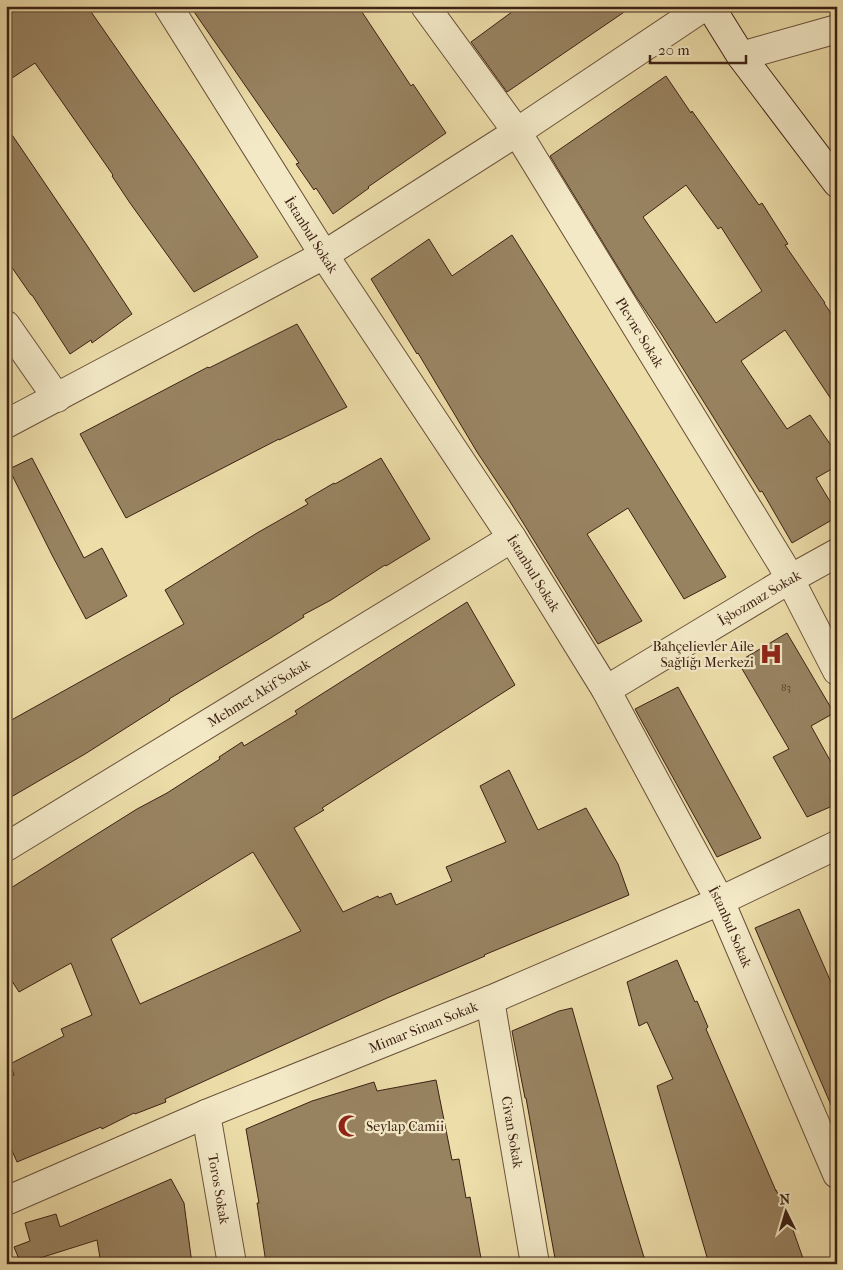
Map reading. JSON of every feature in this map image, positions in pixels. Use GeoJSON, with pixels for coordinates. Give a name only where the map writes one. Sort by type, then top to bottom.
{"type":"FeatureCollection","features":[{"type":"Feature","properties":{"kind":"street","name":"İstanbul Sokak"},"geometry":{"type":"LineString","coordinates":[[168,6],[324,255],[512,538],[606,690],[720,901],[837,1174]]}},
{"type":"Feature","properties":{"kind":"street","name":"Plevne Sokak"},"geometry":{"type":"LineString","coordinates":[[426,6],[518,132],[776,555],[837,671]]}},
{"type":"Feature","properties":{"kind":"street"},"geometry":{"type":"LineString","coordinates":[[6,424],[324,255],[518,132],[704,6]]}},
{"type":"Feature","properties":{"kind":"street"},"geometry":{"type":"LineString","coordinates":[[710,6],[740,56],[837,183]]}},
{"type":"Feature","properties":{"kind":"street"},"geometry":{"type":"LineString","coordinates":[[740,56],[837,29]]}},
{"type":"Feature","properties":{"kind":"street"},"geometry":{"type":"LineString","coordinates":[[6,325],[57,398]]}},
{"type":"Feature","properties":{"kind":"street","name":"Mehmet Akif Sokak"},"geometry":{"type":"LineString","coordinates":[[6,847],[512,538]]}},
{"type":"Feature","properties":{"kind":"street","name":"İşbozmaz Sokak"},"geometry":{"type":"LineString","coordinates":[[606,690],[790,579],[837,553]]}},
{"type":"Feature","properties":{"kind":"street","name":"Mimar Sinan Sokak"},"geometry":{"type":"LineString","coordinates":[[6,1201],[206,1114],[490,1000],[720,901],[837,845]]}},
{"type":"Feature","properties":{"kind":"street","name":"Civan Sokak"},"geometry":{"type":"LineString","coordinates":[[490,1000],[534,1264]]}},
{"type":"Feature","properties":{"kind":"street","name":"Toros Sokak"},"geometry":{"type":"LineString","coordinates":[[206,1114],[232,1264]]}},
{"type":"Feature","properties":{"kind":"building"},"geometry":{"type":"Polygon","coordinates":[[[19,6],[87,6],[258,257],[194,292],[130,203],[113,175],[35,63],[6,82],[6,15],[19,6]]]}},
{"type":"Feature","properties":{"kind":"building"},"geometry":{"type":"Polygon","coordinates":[[[190,6],[358,6],[411,86],[413,84],[446,133],[368,187],[333,214],[316,188],[314,190],[296,164],[299,163],[190,6]]]}},
{"type":"Feature","properties":{"kind":"building"},"geometry":{"type":"Polygon","coordinates":[[[520,6],[633,6],[507,92],[471,42],[520,6]]]}},
{"type":"Feature","properties":{"kind":"building"},"geometry":{"type":"Polygon","coordinates":[[[666,76],[759,205],[762,203],[788,244],[785,245],[837,322],[837,408],[785,330],[741,361],[787,429],[810,415],[837,454],[837,466],[816,478],[837,513],[837,517],[792,543],[762,491],[760,492],[635,295],[550,156],[666,76]],[[686,185],[643,217],[716,323],[762,291],[721,227],[718,229],[686,185]]]}},
{"type":"Feature","properties":{"kind":"building"},"geometry":{"type":"Polygon","coordinates":[[[6,126],[132,314],[92,343],[91,340],[70,354],[6,259],[6,126]]]}},
{"type":"Feature","properties":{"kind":"building"},"geometry":{"type":"Polygon","coordinates":[[[512,235],[726,577],[684,599],[628,508],[587,534],[642,621],[598,644],[371,279],[429,239],[452,276],[512,235]]]}},
{"type":"Feature","properties":{"kind":"building"},"geometry":{"type":"Polygon","coordinates":[[[297,324],[347,407],[279,439],[126,518],[80,434],[208,367],[297,324]]]}},
{"type":"Feature","properties":{"kind":"building"},"geometry":{"type":"Polygon","coordinates":[[[32,458],[84,558],[102,548],[127,596],[86,619],[9,469],[32,458]]]}},
{"type":"Feature","properties":{"kind":"building"},"geometry":{"type":"Polygon","coordinates":[[[381,458],[430,539],[331,600],[303,615],[304,617],[169,699],[85,754],[6,800],[6,723],[184,624],[165,590],[308,504],[305,500],[381,458]]]}},
{"type":"Feature","properties":{"kind":"building"},"geometry":{"type":"Polygon","coordinates":[[[467,602],[515,685],[322,808],[324,810],[294,828],[343,912],[378,896],[379,898],[391,893],[396,905],[452,881],[446,867],[506,842],[480,786],[509,770],[538,830],[586,808],[618,864],[629,895],[484,955],[387,998],[165,1099],[166,1102],[134,1113],[102,1129],[101,1127],[17,1162],[6,1137],[6,1078],[14,1075],[10,1064],[64,1036],[61,1029],[92,1015],[71,963],[19,992],[6,972],[6,891],[137,809],[167,793],[220,759],[219,757],[242,742],[244,746],[297,714],[295,711],[467,602]],[[253,852],[111,939],[140,1004],[301,931],[253,852]]]}},
{"type":"Feature","properties":{"kind":"building"},"geometry":{"type":"Polygon","coordinates":[[[787,633],[834,713],[811,726],[837,773],[837,804],[807,817],[773,757],[789,749],[738,662],[787,633]]]}},
{"type":"Feature","properties":{"kind":"building"},"geometry":{"type":"Polygon","coordinates":[[[678,687],[761,838],[717,857],[635,709],[678,687]]]}},
{"type":"Feature","properties":{"kind":"building"},"geometry":{"type":"Polygon","coordinates":[[[799,909],[837,996],[837,1119],[755,928],[799,909]]]}},
{"type":"Feature","properties":{"kind":"building"},"geometry":{"type":"Polygon","coordinates":[[[677,960],[695,1002],[697,1001],[708,1027],[706,1029],[787,1213],[805,1264],[709,1264],[657,1086],[673,1079],[647,1022],[639,1026],[627,982],[677,960]]]}},
{"type":"Feature","properties":{"kind":"building"},"geometry":{"type":"Polygon","coordinates":[[[572,1008],[646,1264],[556,1264],[512,1031],[559,1011],[572,1008]]]}},
{"type":"Feature","properties":{"kind":"building"},"geometry":{"type":"Polygon","coordinates":[[[436,1080],[452,1160],[459,1159],[466,1198],[470,1197],[482,1264],[291,1264],[290,1259],[266,1263],[257,1203],[259,1203],[246,1129],[312,1101],[374,1082],[377,1091],[436,1080]]]}},
{"type":"Feature","properties":{"kind":"building"},"geometry":{"type":"Polygon","coordinates":[[[171,1179],[184,1203],[192,1264],[101,1264],[97,1240],[21,1264],[14,1247],[30,1241],[25,1223],[56,1214],[60,1227],[171,1179]]]}},
{"type":"Feature","properties":{"kind":"place","name":"Bahçelievler Aile Sağlığı Merkezi"},"geometry":{"type":"Point","coordinates":[771,654]}},
{"type":"Feature","properties":{"kind":"place","name":"Seylap Camii"},"geometry":{"type":"Point","coordinates":[349,1126]}}]}
